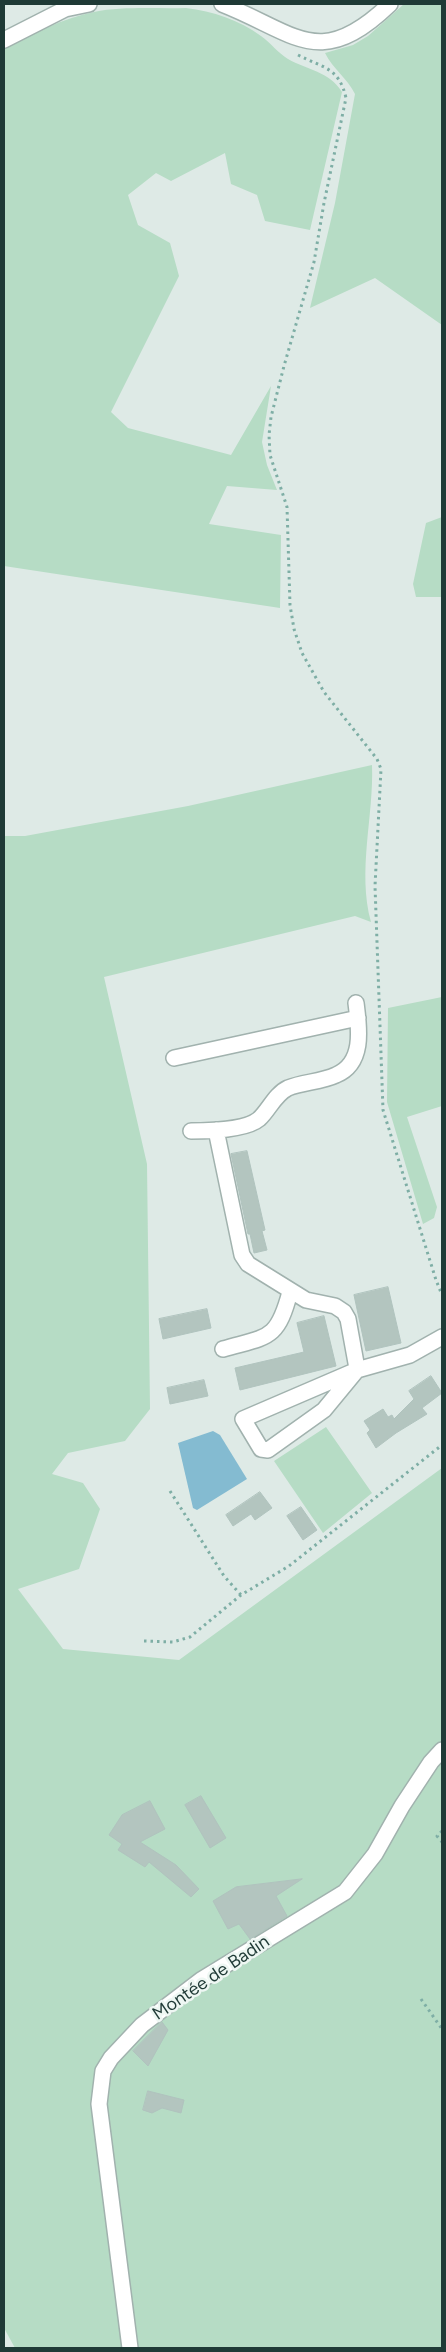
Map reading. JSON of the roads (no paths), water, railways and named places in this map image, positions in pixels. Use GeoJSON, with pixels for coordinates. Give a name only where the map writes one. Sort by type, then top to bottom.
{"type":"FeatureCollection","features":[{"type":"Feature","properties":{"kind":"street"},"geometry":{"type":"LineString","coordinates":[[4,40],[66,9],[89,4]]}},
{"type":"Feature","properties":{"kind":"street"},"geometry":{"type":"LineString","coordinates":[[222,4],[286,35],[304,41],[332,41],[362,28],[390,4]]}},
{"type":"Feature","properties":{"kind":"street"},"geometry":{"type":"LineString","coordinates":[[174,1058],[357,1010],[360,1039],[356,1052],[345,1070],[337,1075],[288,1089],[253,1122],[216,1130],[191,1131]]}},
{"type":"Feature","properties":{"kind":"street"},"geometry":{"type":"LineString","coordinates":[[216,1130],[242,1256],[248,1264],[290,1292],[306,1300],[335,1306],[344,1312],[348,1319],[356,1366],[324,1410],[268,1450],[261,1448],[243,1419],[356,1366],[398,1359],[442,1337]]}},
{"type":"Feature","properties":{"kind":"street"},"geometry":{"type":"LineString","coordinates":[[222,1350],[268,1336],[284,1316],[290,1292]]}},
{"type":"Feature","properties":{"kind":"street","name":"Montée de Badin"},"geometry":{"type":"LineString","coordinates":[[130,2348],[99,2104],[103,2071],[111,2058],[142,2025],[201,1980],[345,1892],[370,1861],[402,1806],[431,1762],[442,1750]]}},
{"type":"Feature","properties":{"kind":"water"},"geometry":{"type":"Polygon","coordinates":[[[213,1431],[220,1435],[247,1479],[197,1510],[193,1508],[178,1443],[213,1431]]]}}]}
